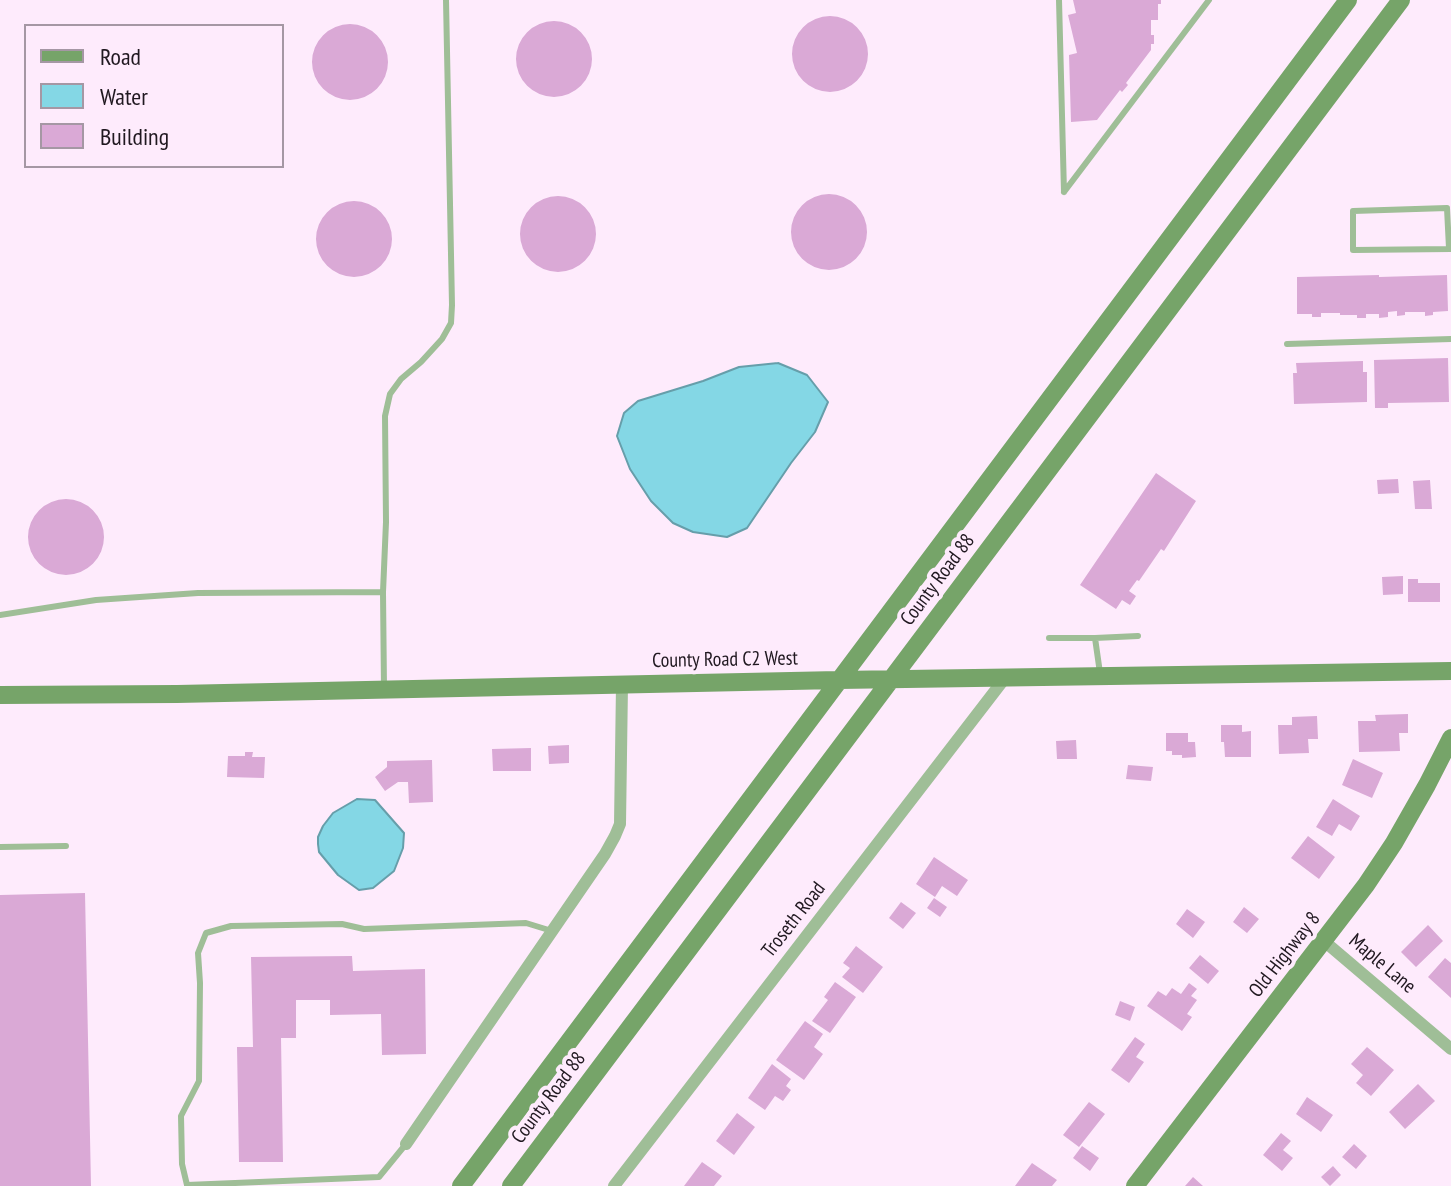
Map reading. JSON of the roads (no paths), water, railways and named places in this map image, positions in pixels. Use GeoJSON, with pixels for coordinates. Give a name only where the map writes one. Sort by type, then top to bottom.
{"type":"FeatureCollection","features":[{"type":"Feature","properties":{"kind":"main road","name":"County Road 88"},"geometry":{"type":"LineString","coordinates":[[461,1186],[1348,0]]}},
{"type":"Feature","properties":{"kind":"main road","name":"County Road 88"},"geometry":{"type":"LineString","coordinates":[[511,1186],[1401,0]]}},
{"type":"Feature","properties":{"kind":"main road","name":"County Road C2 West"},"geometry":{"type":"LineString","coordinates":[[0,695],[1451,671]]}},
{"type":"Feature","properties":{"kind":"main road","name":"Old Highway 8"},"geometry":{"type":"LineString","coordinates":[[1135,1186],[1366,885],[1394,843],[1451,738]]}},
{"type":"Feature","properties":{"kind":"street","name":"Troseth Road"},"geometry":{"type":"LineString","coordinates":[[614,1186],[1005,678]]}},
{"type":"Feature","properties":{"kind":"street"},"geometry":{"type":"LineString","coordinates":[[406,1144],[605,854],[620,824],[622,685]]}},
{"type":"Feature","properties":{"kind":"street","name":"Maple Lane"},"geometry":{"type":"LineString","coordinates":[[1324,941],[1451,1049]]}},
{"type":"Feature","properties":{"kind":"lane"},"geometry":{"type":"LineString","coordinates":[[384,690],[385,416],[390,394],[442,339],[451,323],[446,0]]}},
{"type":"Feature","properties":{"kind":"lane"},"geometry":{"type":"LineString","coordinates":[[1059,0],[1064,192],[1209,0]]}},
{"type":"Feature","properties":{"kind":"lane"},"geometry":{"type":"LineString","coordinates":[[1198,0],[1198,14]]}},
{"type":"Feature","properties":{"kind":"lane"},"geometry":{"type":"LineString","coordinates":[[1447,208],[1450,248],[1353,250],[1353,211],[1447,208]]}},
{"type":"Feature","properties":{"kind":"lane"},"geometry":{"type":"LineString","coordinates":[[1287,344],[1451,339]]}},
{"type":"Feature","properties":{"kind":"lane"},"geometry":{"type":"LineString","coordinates":[[0,615],[96,600],[198,593],[383,592]]}},
{"type":"Feature","properties":{"kind":"lane"},"geometry":{"type":"LineString","coordinates":[[1049,638],[1138,636]]}},
{"type":"Feature","properties":{"kind":"lane"},"geometry":{"type":"LineString","coordinates":[[1095,638],[1100,676]]}},
{"type":"Feature","properties":{"kind":"lane"},"geometry":{"type":"LineString","coordinates":[[0,847],[66,846]]}},
{"type":"Feature","properties":{"kind":"lane"},"geometry":{"type":"LineString","coordinates":[[406,1144],[379,1177],[187,1185],[182,1164],[181,1116],[199,1081],[198,953],[206,933],[231,926],[342,924],[364,929],[526,923],[552,931]]}},
{"type":"Feature","properties":{"kind":"water"},"geometry":{"type":"Polygon","coordinates":[[[778,363],[807,375],[828,402],[815,432],[747,528],[727,537],[693,532],[673,523],[651,501],[630,469],[617,436],[624,413],[638,401],[739,367],[778,363]]]}},
{"type":"Feature","properties":{"kind":"water"},"geometry":{"type":"Polygon","coordinates":[[[357,799],[375,800],[404,833],[403,848],[394,871],[373,888],[359,890],[338,875],[319,852],[318,844],[323,826],[333,813],[357,799]]]}}]}
